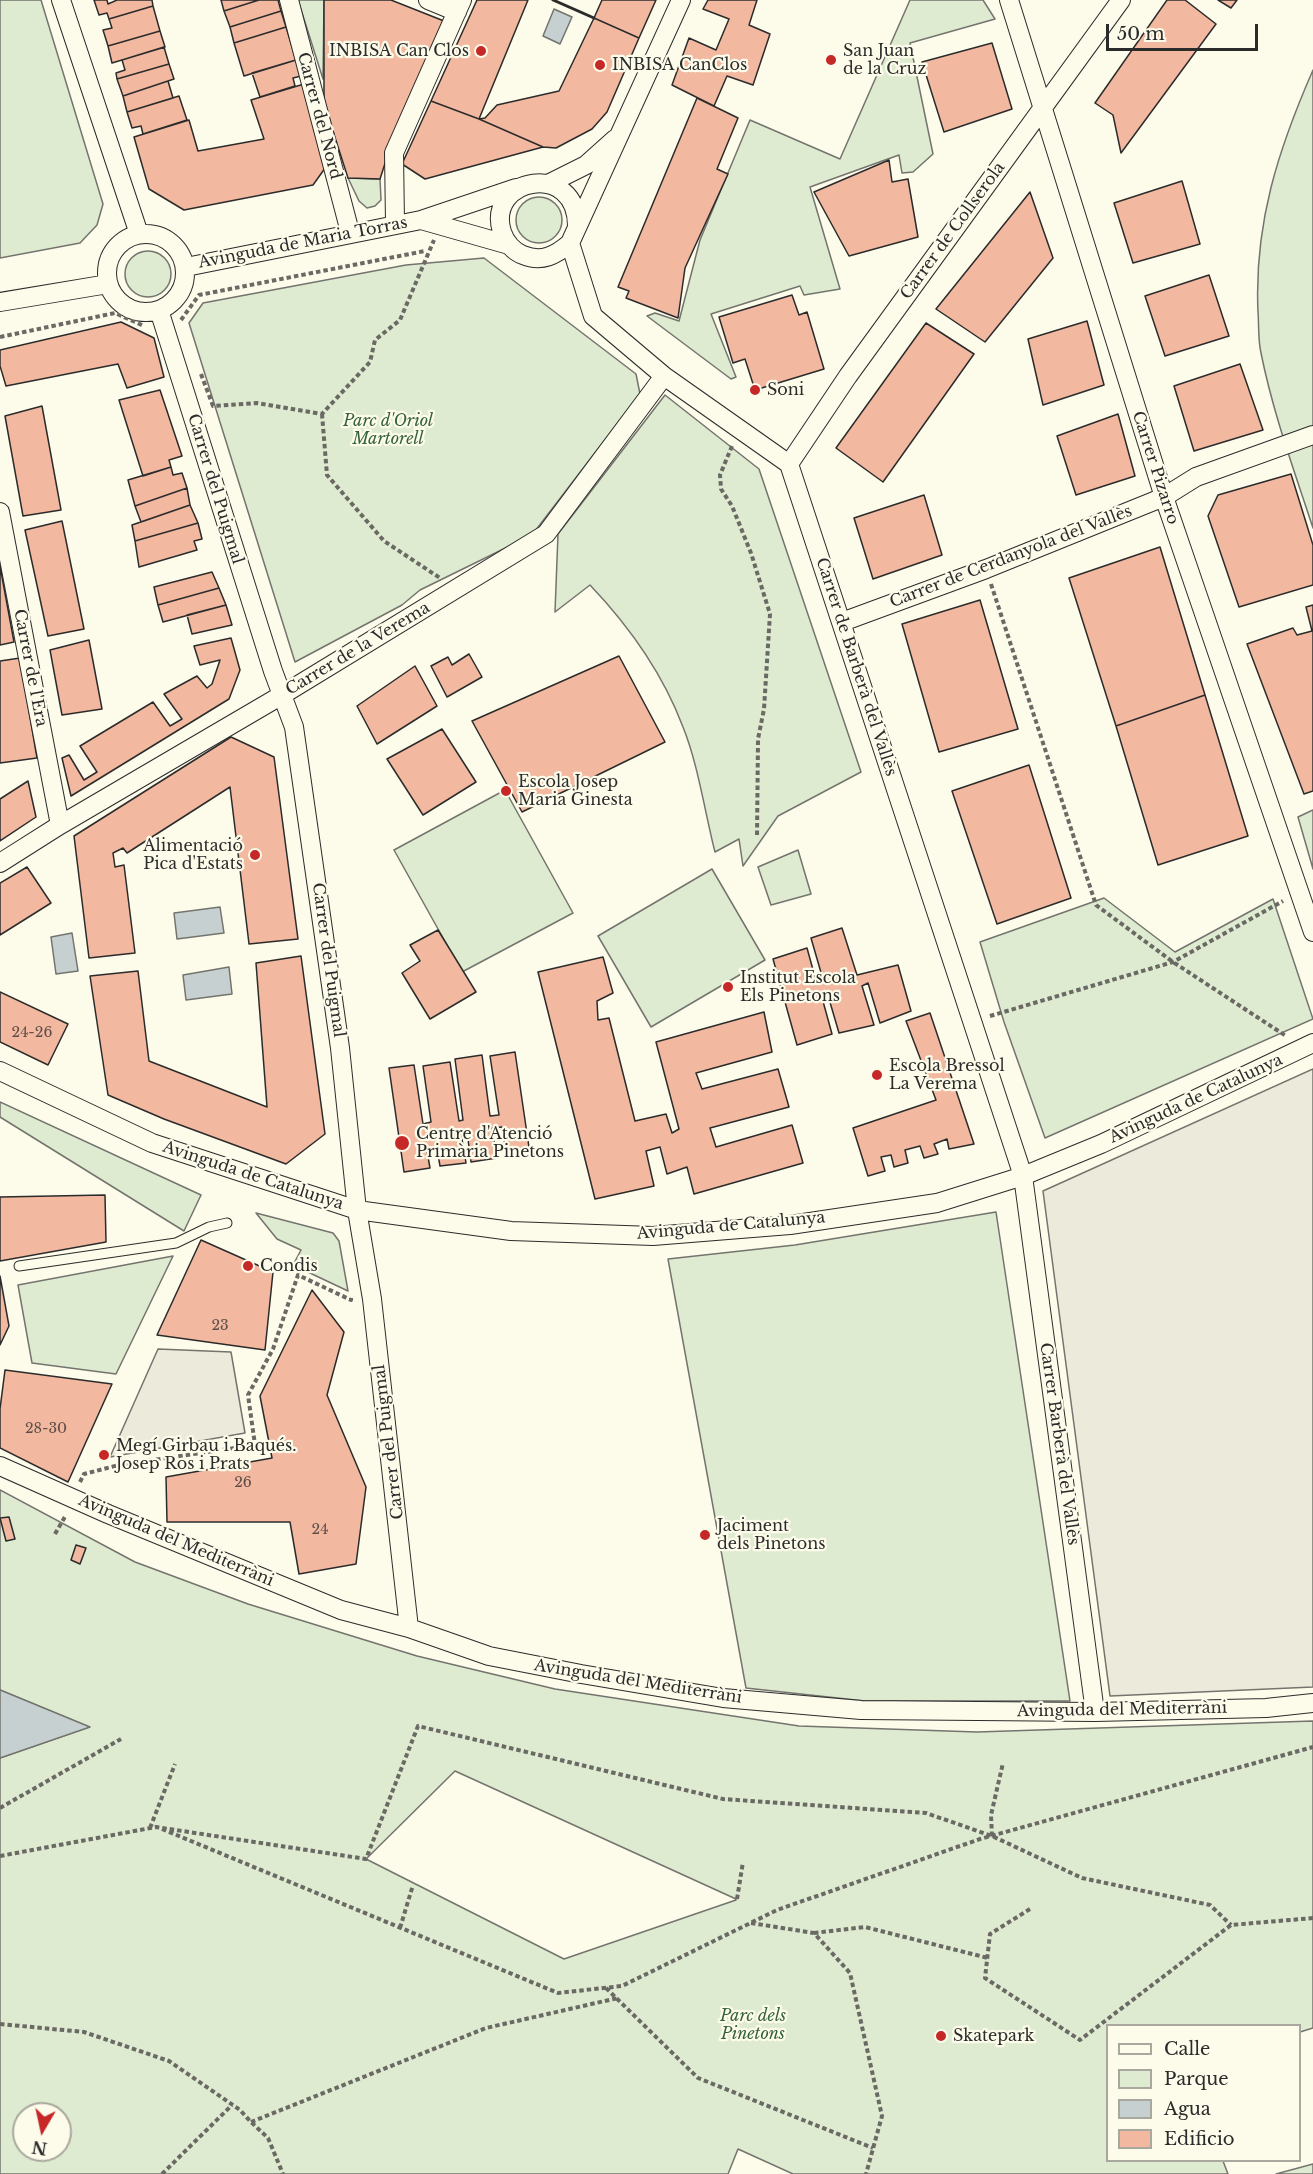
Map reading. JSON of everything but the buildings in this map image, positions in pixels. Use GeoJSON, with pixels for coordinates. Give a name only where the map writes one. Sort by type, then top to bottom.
{"type":"FeatureCollection","features":[{"type":"Feature","properties":{"kind":"street"},"geometry":{"type":"LineString","coordinates":[[61,0],[139,234]]}},
{"type":"Feature","properties":{"kind":"street","name":"Carrer del Nord"},"geometry":{"type":"LineString","coordinates":[[289,0],[350,232]]}},
{"type":"Feature","properties":{"kind":"street"},"geometry":{"type":"LineString","coordinates":[[395,223],[394,153],[459,6],[428,0]]}},
{"type":"Feature","properties":{"kind":"street"},"geometry":{"type":"LineString","coordinates":[[621,134],[586,165],[550,183],[522,186],[505,201],[501,212],[503,235],[509,245],[523,255],[540,259],[556,255],[573,235],[621,134],[681,0]]}},
{"type":"Feature","properties":{"kind":"street","name":"Carrer Pizarro"},"geometry":{"type":"LineString","coordinates":[[1009,0],[1164,497],[1313,932]]}},
{"type":"Feature","properties":{"kind":"street","name":"Carrer de Collserola"},"geometry":{"type":"LineString","coordinates":[[789,464],[848,376],[1121,0]]}},
{"type":"Feature","properties":{"kind":"street"},"geometry":{"type":"LineString","coordinates":[[550,183],[560,189],[574,205],[573,235],[593,316],[664,376],[789,464]]}},
{"type":"Feature","properties":{"kind":"street","name":"Avinguda de Maria Torras"},"geometry":{"type":"LineString","coordinates":[[186,267],[350,232],[421,220],[522,186]]}},
{"type":"Feature","properties":{"kind":"street","name":"Avinguda de Maria Torras"},"geometry":{"type":"LineString","coordinates":[[421,220],[509,245]]}},
{"type":"Feature","properties":{"kind":"street"},"geometry":{"type":"LineString","coordinates":[[139,234],[157,235],[169,240],[180,253],[186,267],[180,294],[162,318],[127,307],[115,296],[108,284],[107,266],[113,252],[125,239],[139,234]]}},
{"type":"Feature","properties":{"kind":"street"},"geometry":{"type":"LineString","coordinates":[[0,302],[108,284]]}},
{"type":"Feature","properties":{"kind":"street","name":"Carrer del Puigmal"},"geometry":{"type":"LineString","coordinates":[[162,318],[294,727],[340,1049],[357,1210],[372,1299],[409,1628]]}},
{"type":"Feature","properties":{"kind":"street","name":"Carrer de la Verema"},"geometry":{"type":"LineString","coordinates":[[0,863],[546,534],[664,376]]}},
{"type":"Feature","properties":{"kind":"street","name":"Carrer de Cerdanyola del Vallès"},"geometry":{"type":"LineString","coordinates":[[842,622],[986,569],[1164,497],[1196,477],[1313,435]]}},
{"type":"Feature","properties":{"kind":"street","name":"Carrer de Barberà del Vallès"},"geometry":{"type":"LineString","coordinates":[[789,464],[1023,1176]]}},
{"type":"Feature","properties":{"kind":"street","name":"Carrer de l'Era"},"geometry":{"type":"LineString","coordinates":[[0,512],[60,825]]}},
{"type":"Feature","properties":{"kind":"street","name":"Avinguda de Catalunya"},"geometry":{"type":"LineString","coordinates":[[0,1071],[152,1143],[357,1210],[511,1231],[653,1236],[790,1225],[937,1203],[1023,1176],[1101,1144],[1309,1046]]}},
{"type":"Feature","properties":{"kind":"street","name":"Carrer Barberà del Vallès"},"geometry":{"type":"LineString","coordinates":[[1023,1176],[1095,1712]]}},
{"type":"Feature","properties":{"kind":"street","name":"Avinguda del Mediterràni"},"geometry":{"type":"LineString","coordinates":[[0,1466],[108,1514],[341,1610],[409,1628],[489,1656],[723,1698],[861,1710],[1095,1712],[1266,1708],[1313,1703]]}},
{"type":"Feature","properties":{"kind":"lane"},"geometry":{"type":"LineString","coordinates":[[19,1266],[176,1243],[209,1227],[227,1223]]}},
{"type":"Feature","properties":{"kind":"path"},"geometry":{"type":"LineString","coordinates":[[435,240],[400,320],[375,340],[370,362],[322,414],[327,475],[384,541],[442,579],[454,590]]}},
{"type":"Feature","properties":{"kind":"path"},"geometry":{"type":"LineString","coordinates":[[0,336],[115,313],[151,329],[162,318],[180,322],[199,296],[425,251]]}},
{"type":"Feature","properties":{"kind":"path"},"geometry":{"type":"LineString","coordinates":[[199,367],[213,406],[257,403],[322,414]]}},
{"type":"Feature","properties":{"kind":"path"},"geometry":{"type":"LineString","coordinates":[[743,431],[728,450],[720,475],[721,489],[732,506],[751,553],[770,614],[764,709],[758,739],[757,837]]}},
{"type":"Feature","properties":{"kind":"path"},"geometry":{"type":"LineString","coordinates":[[986,569],[1096,905],[1173,962],[1309,1046]]}},
{"type":"Feature","properties":{"kind":"path"},"geometry":{"type":"LineString","coordinates":[[972,1022],[1173,962],[1299,893]]}},
{"type":"Feature","properties":{"kind":"path"},"geometry":{"type":"LineString","coordinates":[[77,1489],[84,1474],[119,1465],[255,1445],[248,1395],[273,1349],[298,1275],[351,1300],[351,1291]]}},
{"type":"Feature","properties":{"kind":"path"},"geometry":{"type":"LineString","coordinates":[[55,1534],[66,1514]]}},
{"type":"Feature","properties":{"kind":"path"},"geometry":{"type":"LineString","coordinates":[[0,1856],[156,1827],[366,1859],[418,1726],[723,1799],[926,1813],[992,1836],[1082,1878],[1210,1905],[1230,1925]]}},
{"type":"Feature","properties":{"kind":"path"},"geometry":{"type":"LineString","coordinates":[[0,1808],[121,1739]]}},
{"type":"Feature","properties":{"kind":"path"},"geometry":{"type":"LineString","coordinates":[[156,1827],[558,1993],[622,1986],[777,1910],[992,1836],[1313,1747]]}},
{"type":"Feature","properties":{"kind":"path"},"geometry":{"type":"LineString","coordinates":[[992,1836],[991,1815],[1003,1763]]}},
{"type":"Feature","properties":{"kind":"path"},"geometry":{"type":"LineString","coordinates":[[150,1828],[175,1764]]}},
{"type":"Feature","properties":{"kind":"path"},"geometry":{"type":"LineString","coordinates":[[737,1899],[743,1862]]}},
{"type":"Feature","properties":{"kind":"path"},"geometry":{"type":"LineString","coordinates":[[400,1928],[413,1885]]}},
{"type":"Feature","properties":{"kind":"path"},"geometry":{"type":"LineString","coordinates":[[1030,1909],[990,1934],[985,1978],[1080,2040],[1230,1925],[1313,1918]]}},
{"type":"Feature","properties":{"kind":"path"},"geometry":{"type":"LineString","coordinates":[[751,1923],[814,1933],[865,1927],[988,1958]]}},
{"type":"Feature","properties":{"kind":"path"},"geometry":{"type":"LineString","coordinates":[[814,1933],[850,1972],[882,2116],[866,2174]]}},
{"type":"Feature","properties":{"kind":"path"},"geometry":{"type":"LineString","coordinates":[[605,1988],[618,1998],[698,2078],[873,2148]]}},
{"type":"Feature","properties":{"kind":"path"},"geometry":{"type":"LineString","coordinates":[[251,2122],[486,2028],[618,1998]]}},
{"type":"Feature","properties":{"kind":"path"},"geometry":{"type":"LineString","coordinates":[[0,2024],[84,2032],[170,2061],[232,2105],[268,2138],[283,2174]]}},
{"type":"Feature","properties":{"kind":"path"},"geometry":{"type":"LineString","coordinates":[[162,2174],[232,2105]]}},
{"type":"Feature","properties":{"kind":"green space"},"geometry":{"type":"Polygon","coordinates":[[[0,0],[41,0],[103,204],[97,225],[80,243],[0,258],[0,0]]]}},
{"type":"Feature","properties":{"kind":"green space"},"geometry":{"type":"Polygon","coordinates":[[[298,0],[324,0],[323,79],[298,0]]]}},
{"type":"Feature","properties":{"kind":"green space"},"geometry":{"type":"Polygon","coordinates":[[[910,0],[983,0],[995,19],[910,43],[933,154],[913,172],[902,173],[899,155],[810,187],[840,289],[804,295],[800,286],[711,314],[736,377],[731,379],[647,316],[655,313],[679,321],[700,240],[750,120],[840,159],[910,0]]]}},
{"type":"Feature","properties":{"kind":"green space"},"geometry":{"type":"Polygon","coordinates":[[[1313,70],[1313,528],[1284,441],[1266,375],[1259,343],[1258,280],[1264,218],[1271,188],[1289,129],[1313,70]]]}},
{"type":"Feature","properties":{"kind":"green space"},"geometry":{"type":"Polygon","coordinates":[[[348,178],[380,179],[381,200],[375,206],[367,208],[359,201],[348,178]]]}},
{"type":"Feature","properties":{"kind":"green space"},"geometry":{"type":"Polygon","coordinates":[[[539,197],[555,204],[562,220],[555,236],[539,243],[523,236],[516,220],[523,204],[539,197]]]}},
{"type":"Feature","properties":{"kind":"green space"},"geometry":{"type":"Polygon","coordinates":[[[148,251],[164,258],[171,274],[164,290],[148,297],[132,290],[125,274],[132,258],[148,251]]]}},
{"type":"Feature","properties":{"kind":"green space","name":"Parc d'Oriol Martorell"},"geometry":{"type":"Polygon","coordinates":[[[484,258],[636,374],[640,394],[532,535],[420,590],[402,605],[295,662],[189,323],[203,303],[406,265],[484,258]]]}},
{"type":"Feature","properties":{"kind":"green space"},"geometry":{"type":"Polygon","coordinates":[[[665,395],[759,469],[861,772],[778,816],[743,866],[739,839],[715,852],[697,773],[683,727],[666,688],[631,634],[590,585],[555,612],[558,534],[665,395]]]}},
{"type":"Feature","properties":{"kind":"green space"},"geometry":{"type":"Polygon","coordinates":[[[505,790],[573,913],[462,972],[394,850],[505,790]]]}},
{"type":"Feature","properties":{"kind":"green space"},"geometry":{"type":"Polygon","coordinates":[[[1313,810],[1313,869],[1298,817],[1313,810]]]}},
{"type":"Feature","properties":{"kind":"green space"},"geometry":{"type":"Polygon","coordinates":[[[798,850],[811,894],[771,905],[758,867],[798,850]]]}},
{"type":"Feature","properties":{"kind":"green space"},"geometry":{"type":"Polygon","coordinates":[[[712,869],[765,960],[651,1027],[598,936],[712,869]]]}},
{"type":"Feature","properties":{"kind":"green space"},"geometry":{"type":"Polygon","coordinates":[[[1104,898],[1175,952],[1273,899],[1313,1019],[1045,1138],[1004,1022],[980,942],[1104,898]]]}},
{"type":"Feature","properties":{"kind":"green space"},"geometry":{"type":"Polygon","coordinates":[[[0,1102],[201,1195],[184,1231],[0,1117],[0,1102]]]}},
{"type":"Feature","properties":{"kind":"green space"},"geometry":{"type":"Polygon","coordinates":[[[996,1212],[1070,1701],[865,1701],[746,1688],[668,1259],[795,1245],[996,1212]]]}},
{"type":"Feature","properties":{"kind":"green space"},"geometry":{"type":"Polygon","coordinates":[[[256,1213],[333,1233],[339,1241],[348,1291],[293,1265],[301,1250],[277,1239],[256,1213]]]}},
{"type":"Feature","properties":{"kind":"green space"},"geometry":{"type":"Polygon","coordinates":[[[173,1256],[116,1374],[32,1363],[18,1285],[173,1256]]]}},
{"type":"Feature","properties":{"kind":"green space","name":"Parc dels Pinetons"},"geometry":{"type":"Polygon","coordinates":[[[0,1490],[135,1562],[248,1604],[417,1656],[555,1689],[799,1726],[977,1732],[1313,1721],[1313,2028],[1301,2032],[1301,2024],[1106,2024],[1106,2162],[1223,2162],[1228,2174],[793,2174],[738,2149],[728,2174],[0,2174],[0,1758],[89,1727],[0,1690],[0,1490]],[[455,1771],[366,1859],[564,1959],[736,1900],[455,1771]]]}},
{"type":"Feature","properties":{"kind":"green space"},"geometry":{"type":"Polygon","coordinates":[[[1313,2164],[1313,2174],[1276,2174],[1313,2164]]]}},
{"type":"Feature","properties":{"kind":"shaded area"},"geometry":{"type":"Polygon","coordinates":[[[1313,1069],[1313,1687],[1110,1696],[1043,1191],[1313,1069]]]}},
{"type":"Feature","properties":{"kind":"shaded area"},"geometry":{"type":"Polygon","coordinates":[[[158,1349],[231,1352],[245,1433],[110,1457],[158,1349]]]}},
{"type":"Feature","properties":{"kind":"water"},"geometry":{"type":"Polygon","coordinates":[[[554,9],[572,17],[560,44],[543,36],[554,9]]]}},
{"type":"Feature","properties":{"kind":"water"},"geometry":{"type":"Polygon","coordinates":[[[220,907],[224,933],[177,939],[174,913],[220,907]]]}},
{"type":"Feature","properties":{"kind":"water"},"geometry":{"type":"Polygon","coordinates":[[[72,933],[78,971],[56,974],[51,937],[72,933]]]}},
{"type":"Feature","properties":{"kind":"water"},"geometry":{"type":"Polygon","coordinates":[[[229,967],[232,994],[186,1000],[183,975],[229,967]]]}},
{"type":"Feature","properties":{"kind":"water"},"geometry":{"type":"Polygon","coordinates":[[[0,1690],[90,1727],[0,1758],[0,1690]]]}},
{"type":"Feature","properties":{"kind":"wall"},"geometry":{"type":"LineString","coordinates":[[553,0],[594,18]]}},
{"type":"Feature","properties":{"kind":"place","name":"INBISA Can Clos"},"geometry":{"type":"Point","coordinates":[481,51]}},
{"type":"Feature","properties":{"kind":"place","name":"San Juan de la Cruz"},"geometry":{"type":"Point","coordinates":[831,60]}},
{"type":"Feature","properties":{"kind":"place","name":"INBISA CanClos"},"geometry":{"type":"Point","coordinates":[600,65]}},
{"type":"Feature","properties":{"kind":"place","name":"Soni"},"geometry":{"type":"Point","coordinates":[755,390]}},
{"type":"Feature","properties":{"kind":"place","name":"Escola Josep Maria Ginesta"},"geometry":{"type":"Point","coordinates":[506,791]}},
{"type":"Feature","properties":{"kind":"place","name":"Alimentació Pica d'Estats"},"geometry":{"type":"Point","coordinates":[255,855]}},
{"type":"Feature","properties":{"kind":"place","name":"Institut Escola Els Pinetons"},"geometry":{"type":"Point","coordinates":[728,987]}},
{"type":"Feature","properties":{"kind":"place","name":"Escola Bressol La Verema"},"geometry":{"type":"Point","coordinates":[877,1075]}},
{"type":"Feature","properties":{"kind":"place","name":"Centre d'Atenció Primària Pinetons"},"geometry":{"type":"Point","coordinates":[402,1143]}},
{"type":"Feature","properties":{"kind":"place","name":"Condis"},"geometry":{"type":"Point","coordinates":[248,1266]}},
{"type":"Feature","properties":{"kind":"place","name":"Megí Girbau i Baqués. Josep Ros i Prats"},"geometry":{"type":"Point","coordinates":[104,1455]}},
{"type":"Feature","properties":{"kind":"place","name":"Jaciment dels Pinetons"},"geometry":{"type":"Point","coordinates":[705,1535]}},
{"type":"Feature","properties":{"kind":"place","name":"Skatepark"},"geometry":{"type":"Point","coordinates":[941,2036]}}]}
